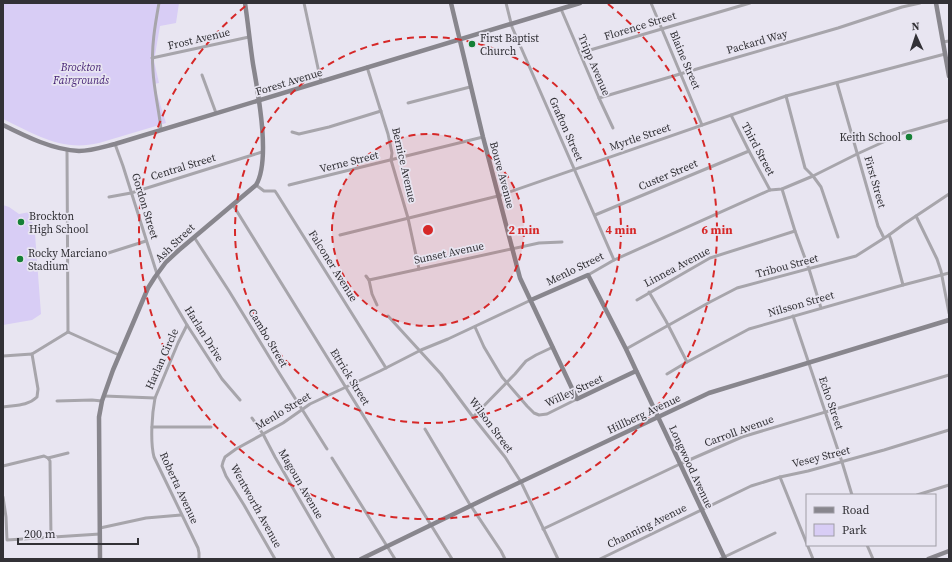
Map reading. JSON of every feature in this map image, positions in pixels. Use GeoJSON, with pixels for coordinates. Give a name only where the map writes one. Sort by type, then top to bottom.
{"type":"FeatureCollection","features":[{"type":"Feature","properties":{"kind":"street"},"geometry":{"type":"LineString","coordinates":[[159,3],[155,23],[152,71],[161,129]]}},
{"type":"Feature","properties":{"kind":"street"},"geometry":{"type":"LineString","coordinates":[[245,3],[262,130],[261,174],[256,185]]}},
{"type":"Feature","properties":{"kind":"street"},"geometry":{"type":"LineString","coordinates":[[304,3],[321,82]]}},
{"type":"Feature","properties":{"kind":"street","name":"Bouve Avenue"},"geometry":{"type":"LineString","coordinates":[[451,3],[470,87],[520,278],[577,399]]}},
{"type":"Feature","properties":{"kind":"street","name":"Grafton Street"},"geometry":{"type":"LineString","coordinates":[[506,3],[511,24],[614,260]]}},
{"type":"Feature","properties":{"kind":"street","name":"Forest Avenue"},"geometry":{"type":"LineString","coordinates":[[3,125],[44,143],[67,150],[90,150],[115,144],[580,3]]}},
{"type":"Feature","properties":{"kind":"street","name":"Blaine Street"},"geometry":{"type":"LineString","coordinates":[[651,3],[702,125]]}},
{"type":"Feature","properties":{"kind":"street","name":"Florence Street"},"geometry":{"type":"LineString","coordinates":[[580,54],[750,3]]}},
{"type":"Feature","properties":{"kind":"street","name":"Packard Way"},"geometry":{"type":"LineString","coordinates":[[599,98],[852,24],[902,7],[920,3]]}},
{"type":"Feature","properties":{"kind":"street"},"geometry":{"type":"LineString","coordinates":[[936,3],[949,76]]}},
{"type":"Feature","properties":{"kind":"street","name":"Tripp Avenue"},"geometry":{"type":"LineString","coordinates":[[561,9],[613,128]]}},
{"type":"Feature","properties":{"kind":"street","name":"Frost Avenue"},"geometry":{"type":"LineString","coordinates":[[152,58],[249,37]]}},
{"type":"Feature","properties":{"kind":"street"},"geometry":{"type":"LineString","coordinates":[[943,42],[949,41]]}},
{"type":"Feature","properties":{"kind":"street","name":"Myrtle Street"},"geometry":{"type":"LineString","coordinates":[[340,236],[498,196],[786,96],[945,54]]}},
{"type":"Feature","properties":{"kind":"street","name":"Bernice Avenue"},"geometry":{"type":"LineString","coordinates":[[367,67],[388,134],[392,153],[391,160],[408,218],[419,269]]}},
{"type":"Feature","properties":{"kind":"street"},"geometry":{"type":"LineString","coordinates":[[202,75],[216,113]]}},
{"type":"Feature","properties":{"kind":"street","name":"First Street"},"geometry":{"type":"LineString","coordinates":[[837,83],[878,226],[884,238]]}},
{"type":"Feature","properties":{"kind":"street"},"geometry":{"type":"LineString","coordinates":[[408,102],[470,87]]}},
{"type":"Feature","properties":{"kind":"street"},"geometry":{"type":"LineString","coordinates":[[786,96],[805,168],[821,187],[838,237]]}},
{"type":"Feature","properties":{"kind":"street"},"geometry":{"type":"LineString","coordinates":[[292,132],[299,134],[329,127],[380,111]]}},
{"type":"Feature","properties":{"kind":"street","name":"Third Street"},"geometry":{"type":"LineString","coordinates":[[731,115],[770,190]]}},
{"type":"Feature","properties":{"kind":"street","name":"Menlo Street"},"geometry":{"type":"LineString","coordinates":[[223,462],[226,457],[236,449],[283,423],[302,409],[421,350],[475,327],[588,275],[614,260],[770,190],[782,189],[813,176],[903,133],[949,120]]}},
{"type":"Feature","properties":{"kind":"street","name":"Verne Street"},"geometry":{"type":"LineString","coordinates":[[289,186],[483,137]]}},
{"type":"Feature","properties":{"kind":"street","name":"Gordon Street"},"geometry":{"type":"LineString","coordinates":[[115,144],[157,274]]}},
{"type":"Feature","properties":{"kind":"street"},"geometry":{"type":"LineString","coordinates":[[67,150],[68,332]]}},
{"type":"Feature","properties":{"kind":"street","name":"Custer Street"},"geometry":{"type":"LineString","coordinates":[[595,215],[749,151]]}},
{"type":"Feature","properties":{"kind":"street","name":"Central Street"},"geometry":{"type":"LineString","coordinates":[[109,198],[131,193],[262,152]]}},
{"type":"Feature","properties":{"kind":"street","name":"Ash Street"},"geometry":{"type":"LineString","coordinates":[[100,559],[99,422],[103,399],[119,355],[148,288],[171,256],[256,185]]}},
{"type":"Feature","properties":{"kind":"street","name":"Falconer Avenue"},"geometry":{"type":"LineString","coordinates":[[256,185],[264,191],[275,191],[386,368]]}},
{"type":"Feature","properties":{"kind":"street"},"geometry":{"type":"LineString","coordinates":[[782,189],[821,308]]}},
{"type":"Feature","properties":{"kind":"street","name":"Tribou Street"},"geometry":{"type":"LineString","coordinates":[[626,349],[737,288],[856,256],[949,194]]}},
{"type":"Feature","properties":{"kind":"street","name":"Ettrick Street"},"geometry":{"type":"LineString","coordinates":[[233,205],[452,559]]}},
{"type":"Feature","properties":{"kind":"street"},"geometry":{"type":"LineString","coordinates":[[916,216],[937,259],[942,275],[949,313]]}},
{"type":"Feature","properties":{"kind":"street","name":"Linnea Avenue"},"geometry":{"type":"LineString","coordinates":[[637,300],[710,258],[795,231]]}},
{"type":"Feature","properties":{"kind":"street"},"geometry":{"type":"LineString","coordinates":[[889,235],[903,285]]}},
{"type":"Feature","properties":{"kind":"street","name":"Cambo Street"},"geometry":{"type":"LineString","coordinates":[[194,237],[230,291],[276,368],[327,448]]}},
{"type":"Feature","properties":{"kind":"street"},"geometry":{"type":"LineString","coordinates":[[105,254],[146,241]]}},
{"type":"Feature","properties":{"kind":"street","name":"Sunset Avenue"},"geometry":{"type":"LineString","coordinates":[[369,280],[539,243],[562,242]]}},
{"type":"Feature","properties":{"kind":"street","name":"Nilsson Street"},"geometry":{"type":"LineString","coordinates":[[667,374],[749,328],[949,273]]}},
{"type":"Feature","properties":{"kind":"street","name":"Harlan Drive"},"geometry":{"type":"LineString","coordinates":[[157,274],[187,325],[222,378],[240,400]]}},
{"type":"Feature","properties":{"kind":"street","name":"Longwood Avenue"},"geometry":{"type":"LineString","coordinates":[[588,275],[626,349],[723,558]]}},
{"type":"Feature","properties":{"kind":"street"},"geometry":{"type":"LineString","coordinates":[[366,276],[369,280],[372,294],[377,305]]}},
{"type":"Feature","properties":{"kind":"street"},"geometry":{"type":"LineString","coordinates":[[649,292],[687,362]]}},
{"type":"Feature","properties":{"kind":"street","name":"Wilson Street"},"geometry":{"type":"LineString","coordinates":[[388,316],[421,350],[452,387],[473,417],[505,457],[522,482],[558,559]]}},
{"type":"Feature","properties":{"kind":"street","name":"Echo Street"},"geometry":{"type":"LineString","coordinates":[[793,316],[852,494]]}},
{"type":"Feature","properties":{"kind":"street","name":"Hillberg Avenue"},"geometry":{"type":"LineString","coordinates":[[361,559],[709,393],[949,320]]}},
{"type":"Feature","properties":{"kind":"street","name":"Harlan Circle"},"geometry":{"type":"LineString","coordinates":[[57,401],[155,398],[187,325]]}},
{"type":"Feature","properties":{"kind":"street"},"geometry":{"type":"LineString","coordinates":[[475,327],[488,353],[507,383]]}},
{"type":"Feature","properties":{"kind":"street"},"geometry":{"type":"LineString","coordinates":[[3,356],[32,354],[68,332]]}},
{"type":"Feature","properties":{"kind":"street"},"geometry":{"type":"LineString","coordinates":[[68,332],[119,355]]}},
{"type":"Feature","properties":{"kind":"street"},"geometry":{"type":"LineString","coordinates":[[473,417],[507,383],[526,361],[553,347]]}},
{"type":"Feature","properties":{"kind":"street"},"geometry":{"type":"LineString","coordinates":[[3,407],[28,403],[37,397],[38,389],[32,354]]}},
{"type":"Feature","properties":{"kind":"street","name":"Willey Street"},"geometry":{"type":"LineString","coordinates":[[507,383],[536,415],[541,415],[547,414],[636,371]]}},
{"type":"Feature","properties":{"kind":"street","name":"Carroll Avenue"},"geometry":{"type":"LineString","coordinates":[[544,529],[680,464],[742,437],[949,375]]}},
{"type":"Feature","properties":{"kind":"street","name":"Roberta Avenue"},"geometry":{"type":"LineString","coordinates":[[155,398],[152,427],[152,446],[155,461],[198,548],[199,559]]}},
{"type":"Feature","properties":{"kind":"street","name":"Magoun Avenue"},"geometry":{"type":"LineString","coordinates":[[252,418],[263,434],[334,559]]}},
{"type":"Feature","properties":{"kind":"street"},"geometry":{"type":"LineString","coordinates":[[152,427],[211,427]]}},
{"type":"Feature","properties":{"kind":"street"},"geometry":{"type":"LineString","coordinates":[[425,429],[471,506],[501,550],[505,559]]}},
{"type":"Feature","properties":{"kind":"street","name":"Vesey Street"},"geometry":{"type":"LineString","coordinates":[[701,510],[751,486],[780,477],[842,462],[949,430]]}},
{"type":"Feature","properties":{"kind":"street"},"geometry":{"type":"LineString","coordinates":[[3,466],[44,456],[48,458],[68,453]]}},
{"type":"Feature","properties":{"kind":"street"},"geometry":{"type":"LineString","coordinates":[[48,458],[50,461],[51,537]]}},
{"type":"Feature","properties":{"kind":"street"},"geometry":{"type":"LineString","coordinates":[[332,458],[395,559]]}},
{"type":"Feature","properties":{"kind":"street","name":"Wentworth Avenue"},"geometry":{"type":"LineString","coordinates":[[223,462],[222,467],[226,476],[275,559]]}},
{"type":"Feature","properties":{"kind":"street"},"geometry":{"type":"LineString","coordinates":[[780,477],[806,544]]}},
{"type":"Feature","properties":{"kind":"street"},"geometry":{"type":"LineString","coordinates":[[920,494],[949,485]]}},
{"type":"Feature","properties":{"kind":"street"},"geometry":{"type":"LineString","coordinates":[[3,497],[7,540],[100,534]]}},
{"type":"Feature","properties":{"kind":"street","name":"Channing Avenue"},"geometry":{"type":"LineString","coordinates":[[600,559],[701,510]]}},
{"type":"Feature","properties":{"kind":"street"},"geometry":{"type":"LineString","coordinates":[[100,528],[146,518],[182,515]]}},
{"type":"Feature","properties":{"kind":"street"},"geometry":{"type":"LineString","coordinates":[[723,558],[775,533]]}},
{"type":"Feature","properties":{"kind":"street"},"geometry":{"type":"LineString","coordinates":[[807,546],[812,559]]}},
{"type":"Feature","properties":{"kind":"street"},"geometry":{"type":"LineString","coordinates":[[867,546],[873,559]]}},
{"type":"Feature","properties":{"kind":"street"},"geometry":{"type":"LineString","coordinates":[[928,559],[949,551]]}},
{"type":"Feature","properties":{"kind":"green space","name":"Brockton Fairgrounds"},"geometry":{"type":"Polygon","coordinates":[[[3,3],[179,3],[176,23],[160,26],[154,61],[159,83],[154,84],[166,123],[99,143],[72,145],[37,136],[3,119],[3,3]]]}},
{"type":"Feature","properties":{"kind":"green space","name":"Rocky Marciano Stadium"},"geometry":{"type":"Polygon","coordinates":[[[3,205],[19,214],[30,212],[35,234],[41,314],[32,320],[3,325],[3,205]]]}},
{"type":"Feature","properties":{"kind":"place","name":"First Baptist Church"},"geometry":{"type":"Point","coordinates":[472,44]}},
{"type":"Feature","properties":{"kind":"place","name":"Keith School"},"geometry":{"type":"Point","coordinates":[909,137]}},
{"type":"Feature","properties":{"kind":"place","name":"Brockton High School"},"geometry":{"type":"Point","coordinates":[21,222]}},
{"type":"Feature","properties":{"kind":"place","name":"Rocky Marciano Stadium"},"geometry":{"type":"Point","coordinates":[20,259]}}]}
